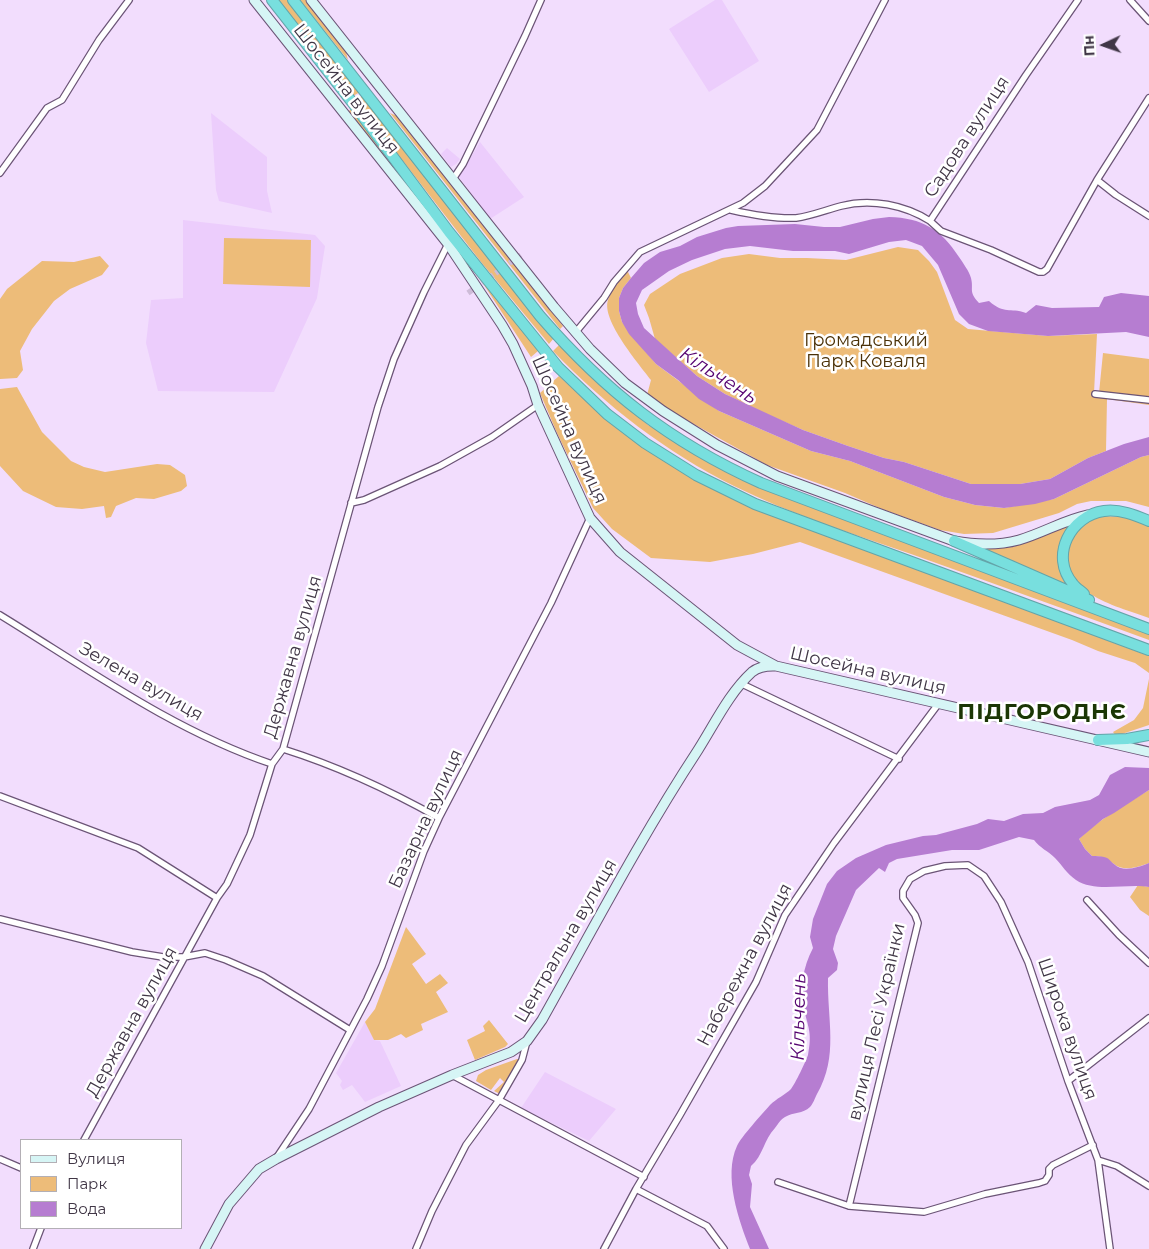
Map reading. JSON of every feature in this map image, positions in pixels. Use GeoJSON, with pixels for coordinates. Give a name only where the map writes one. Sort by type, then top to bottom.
{"type":"FeatureCollection","features":[{"type":"Feature","properties":{"kind":"highway"},"geometry":{"type":"LineString","coordinates":[[272,0],[352,102],[449,232],[545,353],[592,400],[638,438],[696,475],[755,504],[1149,650]]}},
{"type":"Feature","properties":{"kind":"highway"},"geometry":{"type":"LineString","coordinates":[[293,0],[545,322],[594,374],[650,421],[708,458],[761,483],[1149,629]]}},
{"type":"Feature","properties":{"kind":"highway"},"geometry":{"type":"LineString","coordinates":[[1093,602],[1073,584],[1066,571],[1064,557],[1066,541],[1071,531],[1080,521],[1093,513],[1118,511],[1149,521]]}},
{"type":"Feature","properties":{"kind":"highway"},"geometry":{"type":"LineString","coordinates":[[954,541],[1093,602],[1136,624]]}},
{"type":"Feature","properties":{"kind":"highway"},"geometry":{"type":"LineString","coordinates":[[1098,740],[1127,739],[1149,735]]}},
{"type":"Feature","properties":{"kind":"street"},"geometry":{"type":"LineString","coordinates":[[0,173],[48,108],[62,100],[99,40],[129,0]]}},
{"type":"Feature","properties":{"kind":"street","name":"Шосейна вулиця"},"geometry":{"type":"LineString","coordinates":[[254,0],[448,244],[502,325],[513,344],[532,386],[538,405],[590,518],[620,552],[737,645],[776,666],[1149,752]]}},
{"type":"Feature","properties":{"kind":"street","name":"Шосейна вулиця"},"geometry":{"type":"LineString","coordinates":[[311,0],[575,333],[625,383],[663,411],[717,445],[777,476],[954,541],[981,545],[1020,540],[1093,513]]}},
{"type":"Feature","properties":{"kind":"street"},"geometry":{"type":"LineString","coordinates":[[453,179],[521,45],[541,0]]}},
{"type":"Feature","properties":{"kind":"street"},"geometry":{"type":"LineString","coordinates":[[575,333],[604,298],[614,282],[640,252],[731,210],[765,186],[817,130],[885,0]]}},
{"type":"Feature","properties":{"kind":"street","name":"Садова вулиця"},"geometry":{"type":"LineString","coordinates":[[731,210],[769,218],[790,218],[856,203],[872,203],[904,208],[930,221],[1078,0]]}},
{"type":"Feature","properties":{"kind":"street"},"geometry":{"type":"LineString","coordinates":[[1130,0],[1149,21]]}},
{"type":"Feature","properties":{"kind":"street"},"geometry":{"type":"LineString","coordinates":[[930,221],[941,231],[1039,272],[1044,272],[1097,180],[1149,98]]}},
{"type":"Feature","properties":{"kind":"street"},"geometry":{"type":"LineString","coordinates":[[1097,180],[1116,195],[1149,216]]}},
{"type":"Feature","properties":{"kind":"street","name":"Державна вулиця"},"geometry":{"type":"LineString","coordinates":[[85,1139],[217,898],[227,884],[250,834],[272,764],[283,749],[378,406],[394,359],[448,244]]}},
{"type":"Feature","properties":{"kind":"street"},"geometry":{"type":"LineString","coordinates":[[1094,394],[1149,400]]}},
{"type":"Feature","properties":{"kind":"street"},"geometry":{"type":"LineString","coordinates":[[351,503],[364,500],[440,466],[492,437],[538,405]]}},
{"type":"Feature","properties":{"kind":"street","name":"Базарна вулиця"},"geometry":{"type":"LineString","coordinates":[[276,1159],[309,1109],[382,966],[417,869],[439,818],[550,604],[590,518]]}},
{"type":"Feature","properties":{"kind":"street","name":"Зелена вулиця"},"geometry":{"type":"LineString","coordinates":[[0,615],[166,718],[250,757],[272,764]]}},
{"type":"Feature","properties":{"kind":"street","name":"Центральна вулиця"},"geometry":{"type":"LineString","coordinates":[[205,1249],[229,1204],[239,1191],[259,1170],[276,1159],[379,1107],[511,1052],[527,1041],[542,1020],[637,849],[684,771],[742,684],[753,671],[764,666],[776,666]]}},
{"type":"Feature","properties":{"kind":"street"},"geometry":{"type":"LineString","coordinates":[[742,684],[899,758]]}},
{"type":"Feature","properties":{"kind":"street","name":"Набережна вулиця"},"geometry":{"type":"LineString","coordinates":[[604,1249],[636,1189],[756,982],[785,915],[834,844],[939,703]]}},
{"type":"Feature","properties":{"kind":"street"},"geometry":{"type":"LineString","coordinates":[[283,749],[326,764],[405,798],[439,818]]}},
{"type":"Feature","properties":{"kind":"street"},"geometry":{"type":"LineString","coordinates":[[0,796],[138,848],[217,898]]}},
{"type":"Feature","properties":{"kind":"street","name":"Широка вулиця"},"geometry":{"type":"LineString","coordinates":[[968,865],[984,876],[1001,902],[1028,962],[1068,1082],[1098,1160],[1110,1249]]}},
{"type":"Feature","properties":{"kind":"street","name":"вулиця Лесі Українки"},"geometry":{"type":"LineString","coordinates":[[849,1206],[918,924],[915,915],[903,898],[903,891],[910,880],[924,871],[945,866],[968,865]]}},
{"type":"Feature","properties":{"kind":"street"},"geometry":{"type":"LineString","coordinates":[[1087,900],[1119,935],[1149,963]]}},
{"type":"Feature","properties":{"kind":"street"},"geometry":{"type":"LineString","coordinates":[[0,919],[132,952],[162,957],[184,958],[205,954],[226,960],[262,976],[350,1030]]}},
{"type":"Feature","properties":{"kind":"street"},"geometry":{"type":"LineString","coordinates":[[1068,1082],[1149,1018]]}},
{"type":"Feature","properties":{"kind":"street"},"geometry":{"type":"LineString","coordinates":[[416,1249],[432,1211],[466,1145],[498,1100],[522,1060],[527,1041]]}},
{"type":"Feature","properties":{"kind":"street"},"geometry":{"type":"LineString","coordinates":[[452,1075],[644,1177]]}},
{"type":"Feature","properties":{"kind":"street"},"geometry":{"type":"LineString","coordinates":[[778,1182],[849,1206],[924,1212],[986,1194],[1032,1186],[1045,1181],[1049,1175],[1049,1169],[1053,1165],[1093,1145]]}},
{"type":"Feature","properties":{"kind":"street"},"geometry":{"type":"LineString","coordinates":[[0,1159],[20,1168]]}},
{"type":"Feature","properties":{"kind":"street"},"geometry":{"type":"LineString","coordinates":[[1098,1160],[1117,1166],[1149,1186]]}},
{"type":"Feature","properties":{"kind":"street"},"geometry":{"type":"LineString","coordinates":[[636,1189],[707,1226],[724,1249]]}},
{"type":"Feature","properties":{"kind":"street"},"geometry":{"type":"LineString","coordinates":[[33,1249],[41,1229]]}},
{"type":"Feature","properties":{"kind":"shaded area"},"geometry":{"type":"Polygon","coordinates":[[[715,0],[722,0],[759,61],[709,92],[669,29],[715,0]]]}},
{"type":"Feature","properties":{"kind":"shaded area"},"geometry":{"type":"Polygon","coordinates":[[[211,113],[267,157],[267,191],[272,213],[219,201],[216,190],[211,113]]]}},
{"type":"Feature","properties":{"kind":"shaded area"},"geometry":{"type":"Polygon","coordinates":[[[480,142],[524,197],[490,219],[459,177],[480,142]]]}},
{"type":"Feature","properties":{"kind":"shaded area"},"geometry":{"type":"Polygon","coordinates":[[[447,148],[460,159],[451,167],[441,154],[447,148]]]}},
{"type":"Feature","properties":{"kind":"shaded area"},"geometry":{"type":"Polygon","coordinates":[[[183,220],[315,235],[325,246],[317,298],[274,392],[158,391],[146,343],[151,300],[183,298],[183,220]]]}},
{"type":"Feature","properties":{"kind":"shaded area"},"geometry":{"type":"Polygon","coordinates":[[[365,1022],[374,1040],[380,1041],[401,1086],[365,1102],[352,1085],[343,1090],[340,1085],[342,1081],[336,1073],[365,1022]]]}},
{"type":"Feature","properties":{"kind":"shaded area"},"geometry":{"type":"Polygon","coordinates":[[[545,1072],[616,1109],[589,1141],[521,1108],[545,1072]]]}},
{"type":"Feature","properties":{"kind":"green space"},"geometry":{"type":"Polygon","coordinates":[[[277,0],[287,0],[360,92],[353,96],[277,0]]]}},
{"type":"Feature","properties":{"kind":"green space"},"geometry":{"type":"Polygon","coordinates":[[[300,0],[307,0],[345,48],[348,60],[300,0]]]}},
{"type":"Feature","properties":{"kind":"green space"},"geometry":{"type":"Polygon","coordinates":[[[363,95],[554,338],[549,344],[481,262],[356,100],[363,95]]]}},
{"type":"Feature","properties":{"kind":"green space"},"geometry":{"type":"Polygon","coordinates":[[[352,108],[538,351],[531,357],[484,285],[431,215],[348,112],[352,108]]]}},
{"type":"Feature","properties":{"kind":"green space"},"geometry":{"type":"Polygon","coordinates":[[[390,113],[397,116],[563,326],[560,329],[390,113]]]}},
{"type":"Feature","properties":{"kind":"green space"},"geometry":{"type":"Polygon","coordinates":[[[224,238],[311,240],[310,287],[223,284],[224,238]]]}},
{"type":"Feature","properties":{"kind":"green space","name":"Громадський Парк Коваля"},"geometry":{"type":"Polygon","coordinates":[[[898,247],[918,250],[929,261],[937,272],[955,320],[968,329],[1048,336],[1097,334],[1094,393],[1099,393],[1103,353],[1149,359],[1149,405],[1107,399],[1106,451],[1088,458],[1050,479],[1020,484],[971,484],[904,462],[884,458],[803,430],[725,394],[697,376],[655,339],[644,305],[650,294],[680,274],[722,258],[749,254],[780,258],[846,260],[898,247]]]}},
{"type":"Feature","properties":{"kind":"green space"},"geometry":{"type":"Polygon","coordinates":[[[100,256],[109,266],[102,275],[70,289],[54,301],[32,329],[20,351],[23,370],[17,378],[0,379],[0,299],[7,289],[42,261],[74,262],[100,256]]]}},
{"type":"Feature","properties":{"kind":"green space"},"geometry":{"type":"Polygon","coordinates":[[[627,270],[631,278],[623,288],[619,298],[619,311],[622,322],[656,364],[719,411],[811,451],[850,461],[944,497],[975,505],[1004,508],[1054,499],[1141,457],[1149,455],[1149,507],[1126,501],[1091,501],[993,533],[964,534],[940,530],[767,465],[674,413],[647,395],[651,380],[622,342],[607,309],[611,292],[627,270]]]}},
{"type":"Feature","properties":{"kind":"green space"},"geometry":{"type":"Polygon","coordinates":[[[559,345],[585,371],[648,425],[690,450],[1149,634],[1149,640],[821,523],[734,486],[661,443],[616,409],[594,391],[553,351],[559,345]]]}},
{"type":"Feature","properties":{"kind":"green space"},"geometry":{"type":"Polygon","coordinates":[[[559,376],[611,424],[635,442],[685,474],[720,492],[756,509],[1149,656],[1149,673],[1135,663],[800,542],[753,554],[710,562],[651,558],[612,529],[593,508],[540,393],[559,376]]]}},
{"type":"Feature","properties":{"kind":"green space"},"geometry":{"type":"Polygon","coordinates":[[[17,387],[42,432],[71,461],[84,467],[105,472],[157,464],[170,465],[185,475],[187,486],[181,491],[154,499],[136,498],[116,506],[111,517],[106,518],[104,506],[82,509],[56,507],[23,491],[0,466],[0,389],[17,387]]]}},
{"type":"Feature","properties":{"kind":"green space"},"geometry":{"type":"Polygon","coordinates":[[[1101,516],[1124,517],[1149,525],[1149,618],[1105,602],[1091,594],[1080,585],[1072,574],[1068,560],[1072,538],[1082,526],[1101,516]]]}},
{"type":"Feature","properties":{"kind":"green space"},"geometry":{"type":"Polygon","coordinates":[[[1072,524],[1065,532],[1071,587],[984,549],[1013,547],[1072,524]]]}},
{"type":"Feature","properties":{"kind":"green space"},"geometry":{"type":"Polygon","coordinates":[[[1149,679],[1149,725],[1116,736],[1113,732],[1134,720],[1143,708],[1149,679]]]}},
{"type":"Feature","properties":{"kind":"green space"},"geometry":{"type":"Polygon","coordinates":[[[1149,790],[1149,863],[1136,867],[1122,868],[1099,856],[1092,856],[1079,839],[1104,819],[1149,790]]]}},
{"type":"Feature","properties":{"kind":"green space"},"geometry":{"type":"Polygon","coordinates":[[[1138,885],[1149,887],[1149,916],[1140,910],[1130,897],[1138,885]]]}},
{"type":"Feature","properties":{"kind":"green space"},"geometry":{"type":"Polygon","coordinates":[[[406,927],[426,954],[412,964],[426,984],[440,974],[448,983],[436,992],[448,1012],[421,1024],[423,1030],[406,1038],[401,1034],[388,1040],[374,1040],[365,1022],[375,1009],[406,927]]]}},
{"type":"Feature","properties":{"kind":"green space"},"geometry":{"type":"Polygon","coordinates":[[[489,1020],[508,1044],[475,1060],[467,1040],[485,1031],[483,1026],[489,1020]]]}},
{"type":"Feature","properties":{"kind":"green space"},"geometry":{"type":"Polygon","coordinates":[[[517,1059],[521,1060],[500,1094],[494,1091],[504,1082],[500,1078],[491,1090],[476,1081],[478,1075],[486,1070],[517,1059]]]}},
{"type":"Feature","properties":{"kind":"water"},"geometry":{"type":"Polygon","coordinates":[[[889,217],[921,223],[938,232],[964,264],[971,278],[972,293],[979,303],[989,301],[999,308],[1026,313],[1036,305],[1052,308],[1099,307],[1104,297],[1121,293],[1149,296],[1149,337],[1126,332],[1048,336],[988,331],[969,324],[959,314],[938,265],[922,246],[906,240],[889,242],[849,254],[835,251],[793,251],[750,246],[725,249],[692,260],[669,271],[642,290],[636,303],[638,314],[644,328],[697,376],[725,394],[803,430],[884,458],[904,462],[971,484],[1020,484],[1050,479],[1088,458],[1124,444],[1149,437],[1149,455],[1141,457],[1054,499],[1035,504],[1004,508],[975,505],[944,497],[850,461],[811,451],[719,411],[699,399],[656,364],[629,334],[622,322],[619,311],[619,298],[623,288],[644,263],[660,252],[680,246],[697,237],[738,226],[795,224],[840,227],[889,217]]]}},
{"type":"Feature","properties":{"kind":"water"},"geometry":{"type":"Polygon","coordinates":[[[1125,767],[1149,768],[1149,790],[1103,819],[1079,839],[1092,856],[1106,857],[1118,867],[1126,869],[1149,863],[1149,887],[1102,887],[1084,884],[1073,878],[1055,858],[1034,840],[1019,837],[979,850],[952,850],[897,859],[889,863],[885,872],[879,868],[856,890],[836,936],[833,949],[838,963],[837,970],[828,978],[830,1052],[824,1080],[811,1106],[804,1111],[788,1115],[781,1120],[771,1132],[751,1166],[749,1175],[752,1184],[750,1207],[769,1249],[750,1249],[734,1198],[732,1184],[733,1158],[739,1142],[752,1125],[770,1105],[791,1089],[808,1055],[810,1037],[802,994],[803,978],[813,948],[810,937],[813,919],[827,884],[837,871],[856,858],[886,845],[923,836],[936,835],[977,824],[988,819],[1004,821],[1023,814],[1043,813],[1055,807],[1090,800],[1099,795],[1110,775],[1125,767]]]}},
{"type":"Feature","properties":{"kind":"tunnel"},"geometry":{"type":"LineString","coordinates":[[468,293],[521,255]]}},
{"type":"Feature","properties":{"kind":"district","name":"ПІДГОРОДНЄ"},"geometry":{"type":"Point","coordinates":[1042,713]}},
{"type":"Feature","properties":{"kind":"water label","name":"Кільчень"},"geometry":{"type":"Point","coordinates":[718,376]}},
{"type":"Feature","properties":{"kind":"water label","name":"Кільчень"},"geometry":{"type":"Point","coordinates":[799,1017]}}]}
